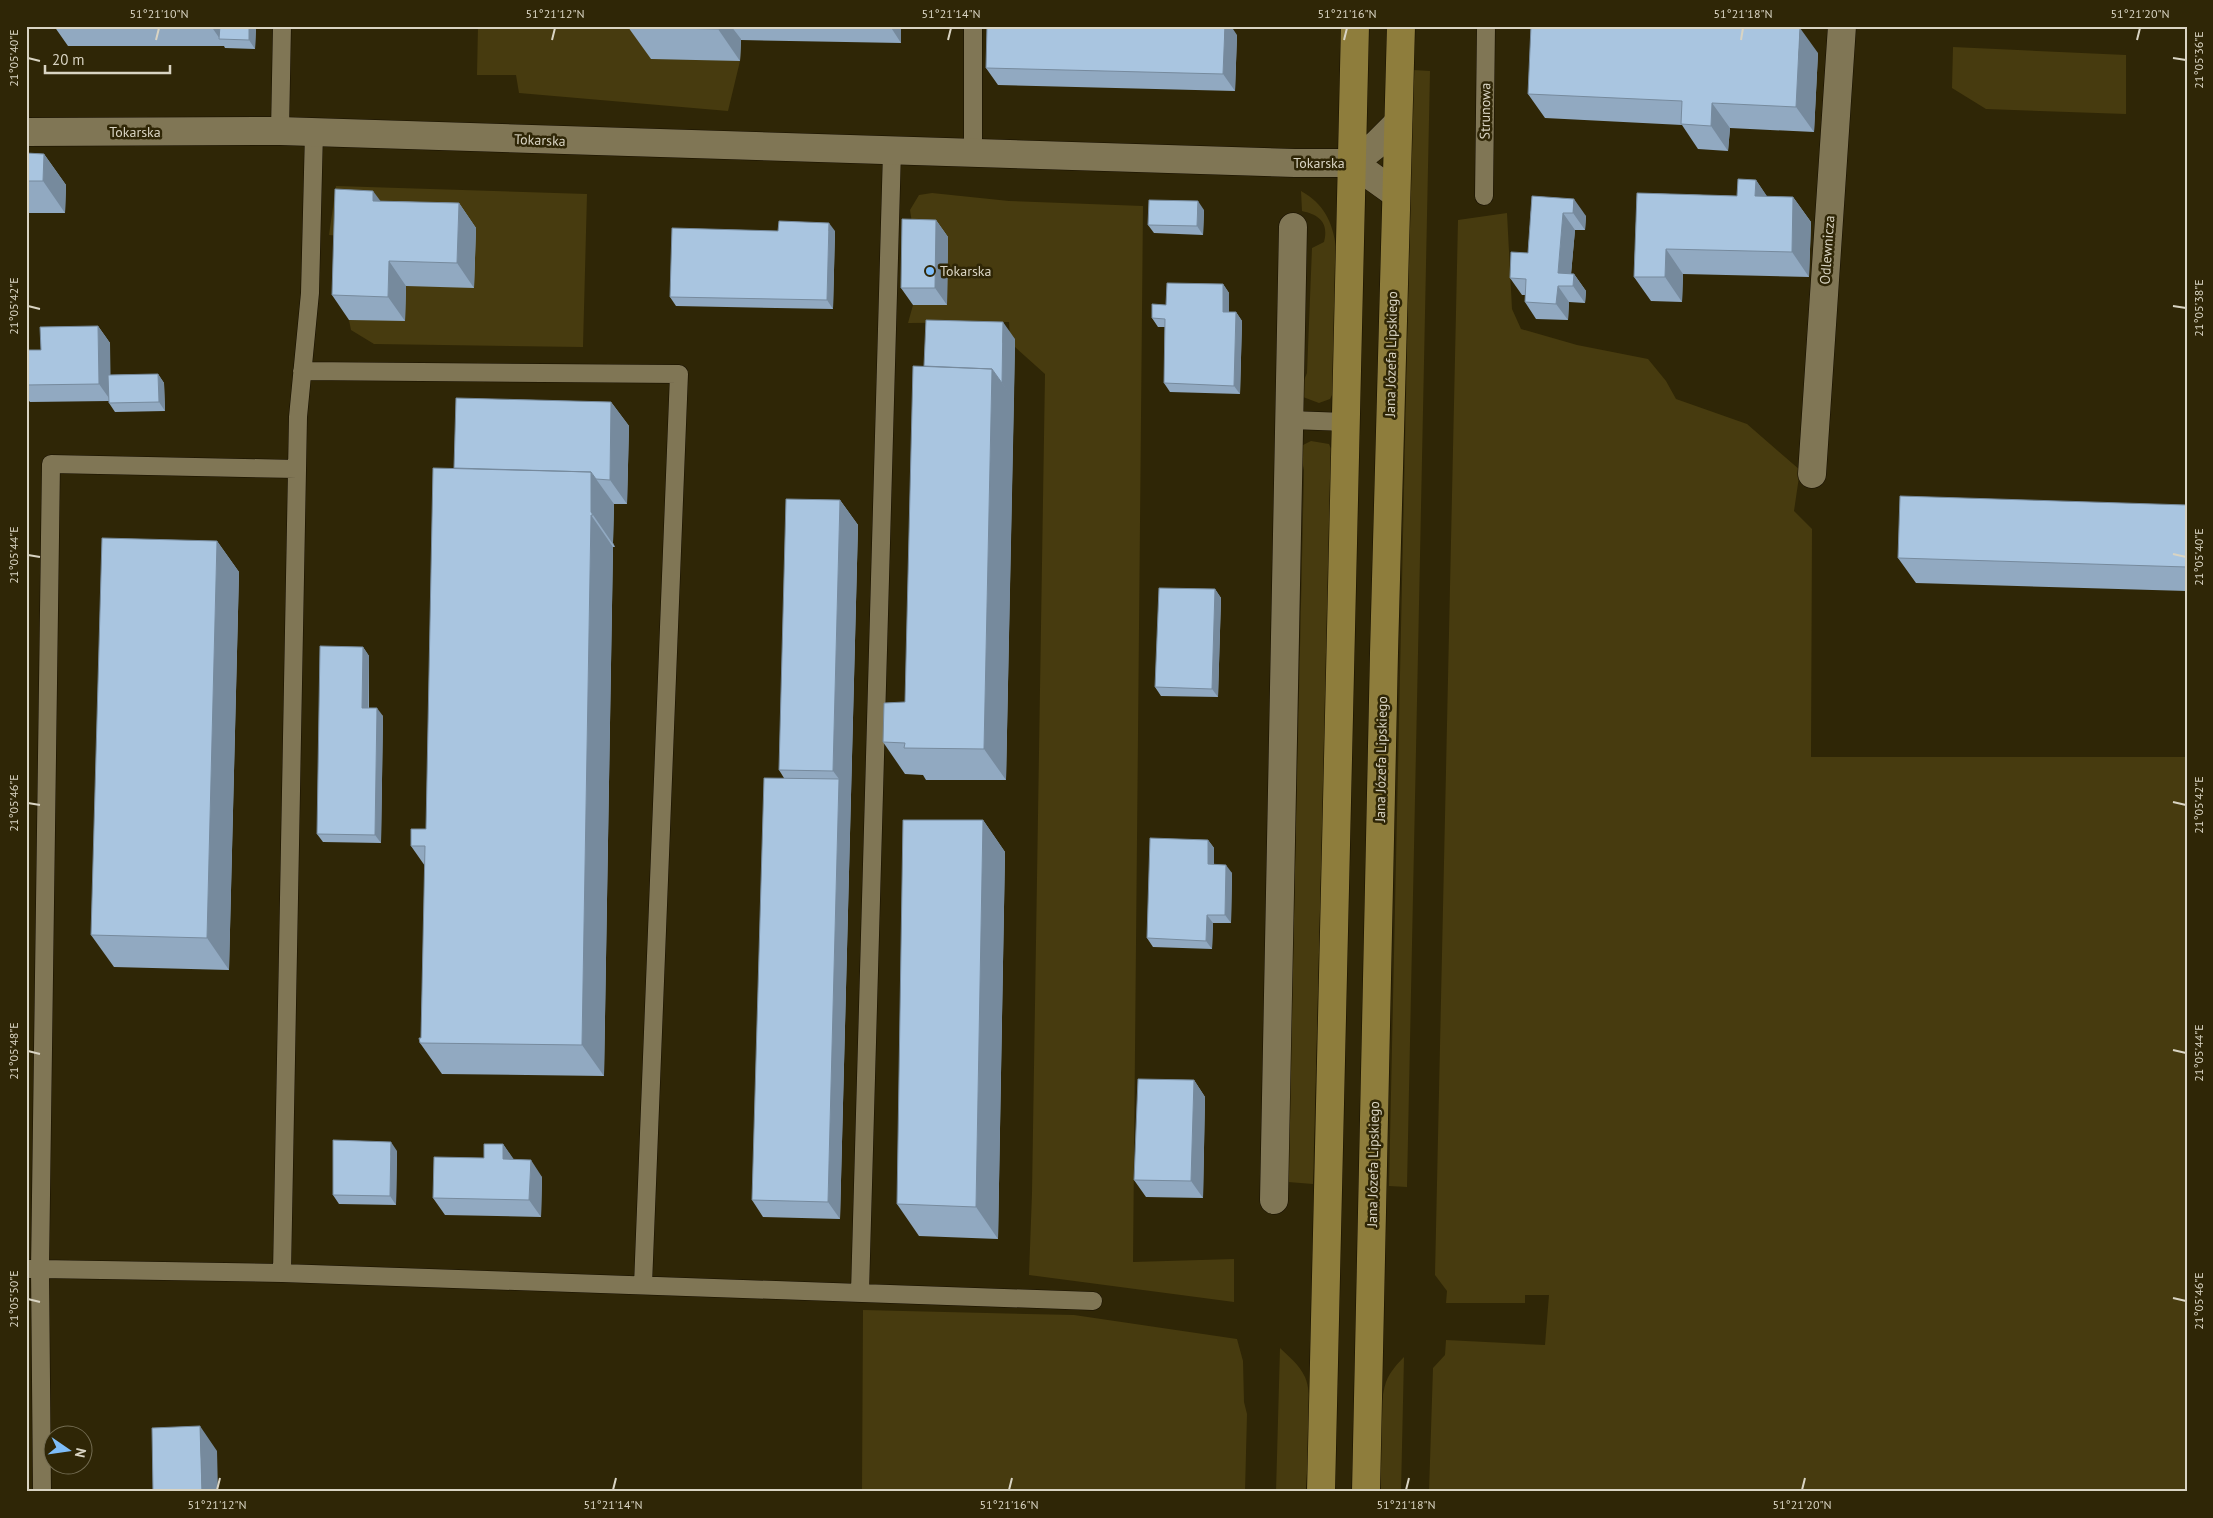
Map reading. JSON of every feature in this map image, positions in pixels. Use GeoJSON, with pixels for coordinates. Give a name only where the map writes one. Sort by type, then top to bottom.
{"type":"FeatureCollection","features":[{"type":"Feature","properties":{"kind":"main road"},"geometry":{"type":"LineString","coordinates":[[1321,1492],[1355,26]]}},
{"type":"Feature","properties":{"kind":"main road","name":"Jana Józefa Lipskiego"},"geometry":{"type":"LineString","coordinates":[[1366,1492],[1395,193],[1401,26]]}},
{"type":"Feature","properties":{"kind":"street","name":"Odlewnicza"},"geometry":{"type":"LineString","coordinates":[[1812,474],[1842,26]]}},
{"type":"Feature","properties":{"kind":"street","name":"Tokarska"},"geometry":{"type":"LineString","coordinates":[[1353,163],[1377,144],[1398,123]]}},
{"type":"Feature","properties":{"kind":"street","name":"Tokarska"},"geometry":{"type":"LineString","coordinates":[[26,132],[280,131],[1295,163],[1353,163],[1395,193]]}},
{"type":"Feature","properties":{"kind":"street"},"geometry":{"type":"LineString","coordinates":[[1274,1200],[1293,227]]}},
{"type":"Feature","properties":{"kind":"lane"},"geometry":{"type":"LineString","coordinates":[[280,131],[282,26]]}},
{"type":"Feature","properties":{"kind":"lane"},"geometry":{"type":"LineString","coordinates":[[973,153],[974,26]]}},
{"type":"Feature","properties":{"kind":"lane","name":"Strunowa"},"geometry":{"type":"LineString","coordinates":[[1484,196],[1486,26]]}},
{"type":"Feature","properties":{"kind":"lane"},"geometry":{"type":"LineString","coordinates":[[282,1273],[298,418],[310,293],[314,132]]}},
{"type":"Feature","properties":{"kind":"lane"},"geometry":{"type":"LineString","coordinates":[[860,1292],[892,150]]}},
{"type":"Feature","properties":{"kind":"lane"},"geometry":{"type":"LineString","coordinates":[[302,371],[679,374],[643,1285]]}},
{"type":"Feature","properties":{"kind":"lane"},"geometry":{"type":"LineString","coordinates":[[1290,420],[1346,422]]}},
{"type":"Feature","properties":{"kind":"lane"},"geometry":{"type":"LineString","coordinates":[[42,1492],[33,1269],[51,464],[297,469]]}},
{"type":"Feature","properties":{"kind":"lane"},"geometry":{"type":"LineString","coordinates":[[33,1269],[282,1273],[1093,1301]]}},
{"type":"Feature","properties":{"kind":"shaded area"},"geometry":{"type":"Polygon","coordinates":[[[478,26],[742,26],[740,61],[728,111],[519,93],[516,75],[477,75],[478,26]]]}},
{"type":"Feature","properties":{"kind":"shaded area"},"geometry":{"type":"Polygon","coordinates":[[[1953,47],[2126,55],[2126,114],[1986,109],[1952,88],[1953,47]]]}},
{"type":"Feature","properties":{"kind":"shaded area"},"geometry":{"type":"Polygon","coordinates":[[[1413,70],[1430,71],[1407,1187],[1389,1186],[1413,70]]]}},
{"type":"Feature","properties":{"kind":"shaded area"},"geometry":{"type":"Polygon","coordinates":[[[336,186],[587,194],[583,347],[374,344],[351,330],[349,320],[351,237],[329,235],[336,186]]]}},
{"type":"Feature","properties":{"kind":"shaded area"},"geometry":{"type":"Polygon","coordinates":[[[1301,191],[1316,202],[1326,214],[1336,246],[1333,393],[1330,399],[1319,403],[1303,397],[1304,380],[1307,373],[1312,248],[1324,242],[1325,229],[1324,224],[1318,217],[1302,211],[1301,191]]]}},
{"type":"Feature","properties":{"kind":"shaded area"},"geometry":{"type":"Polygon","coordinates":[[[932,193],[1009,201],[1143,206],[1133,1262],[1234,1259],[1234,1302],[1029,1275],[1032,1193],[1045,374],[1015,347],[1010,339],[1009,322],[908,323],[913,305],[947,305],[914,236],[910,210],[919,195],[932,193]]]}},
{"type":"Feature","properties":{"kind":"shaded area"},"geometry":{"type":"Polygon","coordinates":[[[1507,213],[1512,309],[1521,329],[1577,345],[1648,359],[1666,381],[1676,399],[1747,424],[1800,470],[1794,511],[1812,529],[1811,757],[2187,757],[2187,1492],[1429,1492],[1433,1368],[1445,1355],[1446,1340],[1545,1345],[1549,1295],[1525,1295],[1525,1303],[1446,1303],[1447,1291],[1435,1275],[1458,220],[1507,213]]]}},
{"type":"Feature","properties":{"kind":"shaded area"},"geometry":{"type":"Polygon","coordinates":[[[1311,441],[1329,444],[1332,451],[1313,1184],[1288,1182],[1304,470],[1300,452],[1303,445],[1311,441]]]}},
{"type":"Feature","properties":{"kind":"shaded area"},"geometry":{"type":"Polygon","coordinates":[[[863,1310],[1074,1315],[1237,1339],[1243,1361],[1244,1402],[1247,1414],[1245,1492],[862,1492],[863,1310]]]}},
{"type":"Feature","properties":{"kind":"shaded area"},"geometry":{"type":"Polygon","coordinates":[[[1280,1348],[1300,1368],[1308,1387],[1310,1416],[1306,1492],[1276,1492],[1280,1348]]]}},
{"type":"Feature","properties":{"kind":"shaded area"},"geometry":{"type":"Polygon","coordinates":[[[1404,1357],[1401,1492],[1381,1492],[1380,1436],[1383,1393],[1390,1375],[1404,1357]]]}},
{"type":"Feature","properties":{"kind":"building"},"geometry":{"type":"Polygon","coordinates":[[[220,26],[249,26],[249,40],[219,39],[220,26]]]}},
{"type":"Feature","properties":{"kind":"building"},"geometry":{"type":"Polygon","coordinates":[[[718,26],[718,29],[628,27],[718,26]]]}},
{"type":"Feature","properties":{"kind":"building"},"geometry":{"type":"Polygon","coordinates":[[[987,26],[1225,26],[1223,74],[986,68],[987,26]]]}},
{"type":"Feature","properties":{"kind":"building"},"geometry":{"type":"Polygon","coordinates":[[[1531,26],[1749,26],[1800,28],[1796,107],[1712,103],[1711,126],[1681,124],[1682,101],[1528,94],[1531,26]]]}},
{"type":"Feature","properties":{"kind":"building"},"geometry":{"type":"Polygon","coordinates":[[[26,153],[44,154],[43,181],[26,181],[26,153]]]}},
{"type":"Feature","properties":{"kind":"building"},"geometry":{"type":"Polygon","coordinates":[[[1738,179],[1756,180],[1755,196],[1793,197],[1792,252],[1666,249],[1665,277],[1634,277],[1637,193],[1737,196],[1738,179]]]}},
{"type":"Feature","properties":{"kind":"building"},"geometry":{"type":"Polygon","coordinates":[[[335,189],[373,191],[373,201],[459,203],[457,263],[389,261],[388,297],[332,295],[335,189]]]}},
{"type":"Feature","properties":{"kind":"building"},"geometry":{"type":"Polygon","coordinates":[[[1532,196],[1574,199],[1573,213],[1563,213],[1558,273],[1574,274],[1573,286],[1558,286],[1556,304],[1525,302],[1526,279],[1510,278],[1511,252],[1528,253],[1532,196]]]}},
{"type":"Feature","properties":{"kind":"building"},"geometry":{"type":"Polygon","coordinates":[[[1149,200],[1198,201],[1197,226],[1148,225],[1149,200]]]}},
{"type":"Feature","properties":{"kind":"building"},"geometry":{"type":"Polygon","coordinates":[[[902,219],[936,220],[935,288],[901,288],[902,219]]]}},
{"type":"Feature","properties":{"kind":"building"},"geometry":{"type":"Polygon","coordinates":[[[779,221],[829,223],[827,300],[670,297],[672,228],[778,231],[779,221]]]}},
{"type":"Feature","properties":{"kind":"building"},"geometry":{"type":"Polygon","coordinates":[[[1167,283],[1223,284],[1223,312],[1236,312],[1234,386],[1164,383],[1165,319],[1152,318],[1152,304],[1166,305],[1167,283]]]}},
{"type":"Feature","properties":{"kind":"building"},"geometry":{"type":"Polygon","coordinates":[[[926,320],[1003,322],[1002,383],[992,369],[924,366],[926,320]]]}},
{"type":"Feature","properties":{"kind":"building"},"geometry":{"type":"Polygon","coordinates":[[[98,326],[99,384],[26,385],[26,350],[41,350],[40,327],[98,326]]]}},
{"type":"Feature","properties":{"kind":"building"},"geometry":{"type":"Polygon","coordinates":[[[913,366],[992,369],[984,749],[904,748],[905,743],[883,742],[884,703],[905,702],[913,366]]]}},
{"type":"Feature","properties":{"kind":"building"},"geometry":{"type":"Polygon","coordinates":[[[158,374],[159,402],[109,403],[108,375],[158,374]]]}},
{"type":"Feature","properties":{"kind":"building"},"geometry":{"type":"Polygon","coordinates":[[[456,398],[611,402],[610,480],[596,479],[591,472],[454,468],[456,398]]]}},
{"type":"Feature","properties":{"kind":"building"},"geometry":{"type":"Polygon","coordinates":[[[433,468],[591,472],[591,512],[593,515],[591,515],[582,1045],[420,1043],[425,846],[411,846],[411,829],[426,829],[433,468]]]}},
{"type":"Feature","properties":{"kind":"building"},"geometry":{"type":"Polygon","coordinates":[[[1900,496],[2187,505],[2187,567],[1898,558],[1900,496]]]}},
{"type":"Feature","properties":{"kind":"building"},"geometry":{"type":"Polygon","coordinates":[[[786,499],[840,500],[833,771],[779,770],[786,499]]]}},
{"type":"Feature","properties":{"kind":"building"},"geometry":{"type":"Polygon","coordinates":[[[102,538],[217,541],[207,938],[91,935],[102,538]]]}},
{"type":"Feature","properties":{"kind":"building"},"geometry":{"type":"Polygon","coordinates":[[[1159,588],[1215,589],[1212,689],[1155,687],[1159,588]]]}},
{"type":"Feature","properties":{"kind":"building"},"geometry":{"type":"Polygon","coordinates":[[[320,646],[363,647],[362,708],[377,708],[375,835],[317,834],[320,646]]]}},
{"type":"Feature","properties":{"kind":"building"},"geometry":{"type":"Polygon","coordinates":[[[764,778],[839,779],[828,1202],[752,1200],[764,778]]]}},
{"type":"Feature","properties":{"kind":"building"},"geometry":{"type":"Polygon","coordinates":[[[903,820],[983,820],[976,1207],[897,1204],[903,820]]]}},
{"type":"Feature","properties":{"kind":"building"},"geometry":{"type":"Polygon","coordinates":[[[1150,838],[1208,840],[1208,864],[1226,865],[1225,915],[1207,915],[1206,941],[1147,938],[1150,838]]]}},
{"type":"Feature","properties":{"kind":"building"},"geometry":{"type":"Polygon","coordinates":[[[1138,1079],[1194,1080],[1191,1181],[1134,1180],[1138,1079]]]}},
{"type":"Feature","properties":{"kind":"building"},"geometry":{"type":"Polygon","coordinates":[[[333,1140],[391,1142],[390,1196],[333,1195],[333,1140]]]}},
{"type":"Feature","properties":{"kind":"building"},"geometry":{"type":"Polygon","coordinates":[[[484,1144],[503,1144],[503,1159],[531,1160],[529,1200],[433,1198],[434,1157],[484,1158],[484,1144]]]}},
{"type":"Feature","properties":{"kind":"building"},"geometry":{"type":"Polygon","coordinates":[[[200,1426],[202,1492],[153,1492],[152,1428],[200,1426]]]}},
{"type":"Feature","properties":{"kind":"place","name":"Tokarska"},"geometry":{"type":"Point","coordinates":[930,271]}}]}
